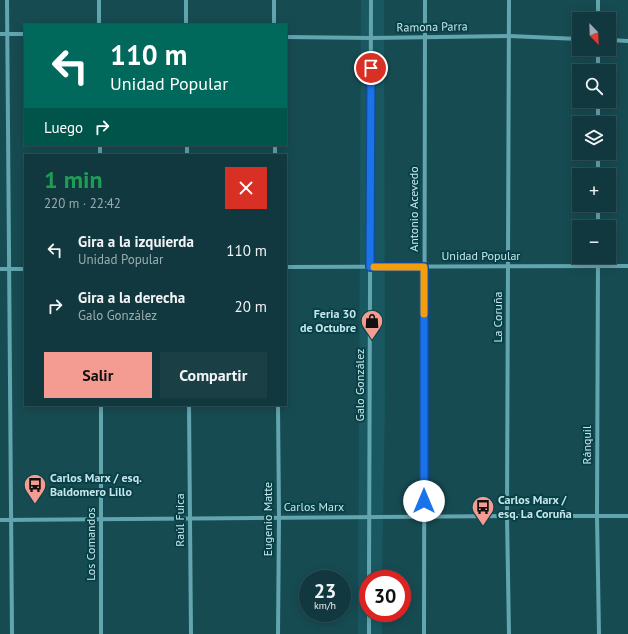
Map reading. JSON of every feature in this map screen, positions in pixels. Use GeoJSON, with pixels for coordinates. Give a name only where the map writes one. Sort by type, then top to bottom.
{"type":"FeatureCollection","features":[{"type":"Feature","properties":{"kind":"street"},"geometry":{"type":"LineString","coordinates":[[7,0],[12,634]]}},
{"type":"Feature","properties":{"kind":"street"},"geometry":{"type":"LineString","coordinates":[[99,0],[99,24]]}},
{"type":"Feature","properties":{"kind":"street"},"geometry":{"type":"LineString","coordinates":[[186,0],[186,24]]}},
{"type":"Feature","properties":{"kind":"street"},"geometry":{"type":"LineString","coordinates":[[274,0],[274,24]]}},
{"type":"Feature","properties":{"kind":"street","name":"Galo González"},"geometry":{"type":"LineString","coordinates":[[369,570],[371,0]]}},
{"type":"Feature","properties":{"kind":"street","name":"Antonio Acevedo"},"geometry":{"type":"LineString","coordinates":[[424,634],[425,0]]}},
{"type":"Feature","properties":{"kind":"street","name":"La Coruña"},"geometry":{"type":"LineString","coordinates":[[509,0],[507,516],[509,634]]}},
{"type":"Feature","properties":{"kind":"street"},"geometry":{"type":"LineString","coordinates":[[598,0],[598,12]]}},
{"type":"Feature","properties":{"kind":"street"},"geometry":{"type":"LineString","coordinates":[[0,34],[24,34]]}},
{"type":"Feature","properties":{"kind":"street","name":"Ramona Parra"},"geometry":{"type":"LineString","coordinates":[[287,37],[371,38],[425,36],[509,36],[572,39]]}},
{"type":"Feature","properties":{"kind":"street"},"geometry":{"type":"LineString","coordinates":[[616,40],[628,41]]}},
{"type":"Feature","properties":{"kind":"street","name":"Ránquil"},"geometry":{"type":"LineString","coordinates":[[598,266],[597,516],[599,634]]}},
{"type":"Feature","properties":{"kind":"street","name":"Unidad Popular"},"geometry":{"type":"LineString","coordinates":[[287,267],[628,266]]}},
{"type":"Feature","properties":{"kind":"street"},"geometry":{"type":"LineString","coordinates":[[0,269],[24,269]]}},
{"type":"Feature","properties":{"kind":"street","name":"Los Comandos"},"geometry":{"type":"LineString","coordinates":[[101,406],[101,634]]}},
{"type":"Feature","properties":{"kind":"street","name":"Raúl Fuica"},"geometry":{"type":"LineString","coordinates":[[189,406],[191,634]]}},
{"type":"Feature","properties":{"kind":"street","name":"Eugenio Matte"},"geometry":{"type":"LineString","coordinates":[[278,406],[278,634]]}},
{"type":"Feature","properties":{"kind":"street","name":"Carlos Marx"},"geometry":{"type":"LineString","coordinates":[[0,520],[424,516],[628,516]]}},
{"type":"Feature","properties":{"kind":"street"},"geometry":{"type":"LineString","coordinates":[[369,622],[369,634]]}},
{"type":"Feature","properties":{"kind":"shaded area","name":"Feria 30 de Octubre"},"geometry":{"type":"Polygon","coordinates":[[[361,0],[384,0],[385,399],[382,570],[359,570],[359,622],[382,622],[382,634],[358,634],[361,0]]]}},
{"type":"Feature","properties":{"kind":"slow traffic"},"geometry":{"type":"LineString","coordinates":[[374,267],[424,267],[424,314]]}},
{"type":"Feature","properties":{"kind":"place","name":"Feria 30 de Octubre"},"geometry":{"type":"Point","coordinates":[372,340]}},
{"type":"Feature","properties":{"kind":"place","name":"Carlos Marx / esq. Baldomero Lillo"},"geometry":{"type":"Point","coordinates":[35,504]}},
{"type":"Feature","properties":{"kind":"place","name":"Carlos Marx / esq. La Coruña"},"geometry":{"type":"Point","coordinates":[483,526]}},
{"type":"Feature","properties":{"kind":"route"},"geometry":{"type":"LineString","coordinates":[[371,68],[370,267],[424,267],[424,501]]}}]}
